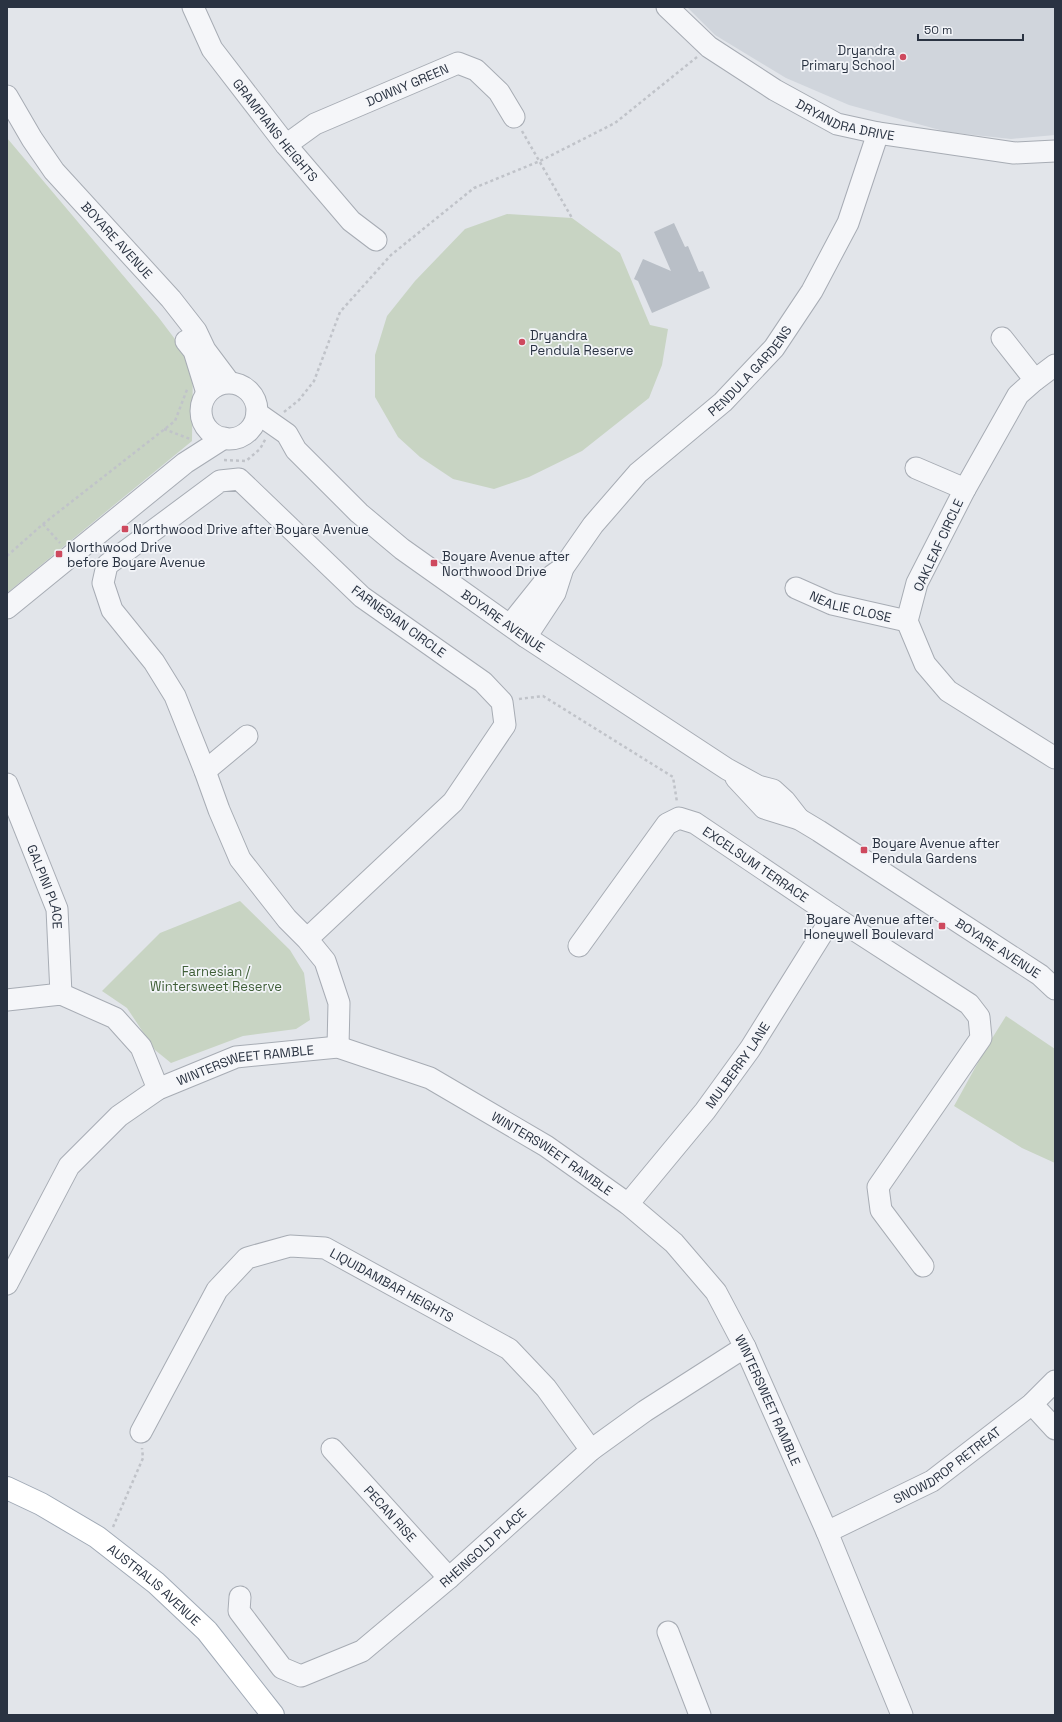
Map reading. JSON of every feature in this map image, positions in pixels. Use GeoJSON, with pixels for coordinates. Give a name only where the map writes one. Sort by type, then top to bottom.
{"type":"FeatureCollection","features":[{"type":"Feature","properties":{"kind":"main road","name":"AUSTRALIS AVENUE"},"geometry":{"type":"LineString","coordinates":[[7,1488],[41,1504],[106,1544],[156,1583],[207,1631],[273,1715]]}},
{"type":"Feature","properties":{"kind":"street","name":"GRAMPIANS HEIGHTS"},"geometry":{"type":"LineString","coordinates":[[193,7],[212,49],[286,145],[351,221],[376,240]]}},
{"type":"Feature","properties":{"kind":"street","name":"DRYANDRA DRIVE"},"geometry":{"type":"LineString","coordinates":[[667,7],[709,48],[775,90],[837,124],[878,133],[1014,153],[1055,151]]}},
{"type":"Feature","properties":{"kind":"street","name":"DOWNY GREEN"},"geometry":{"type":"LineString","coordinates":[[286,145],[315,124],[458,63],[476,70],[499,92],[514,117]]}},
{"type":"Feature","properties":{"kind":"street","name":"BOYARE AVENUE"},"geometry":{"type":"LineString","coordinates":[[7,96],[32,139],[54,171],[171,299],[196,332],[205,350],[228,382]]}},
{"type":"Feature","properties":{"kind":"street","name":"BOYARE AVENUE"},"geometry":{"type":"LineString","coordinates":[[7,125],[41,174],[168,316],[194,351],[204,384]]}},
{"type":"Feature","properties":{"kind":"street","name":"PENDULA GARDENS"},"geometry":{"type":"LineString","coordinates":[[518,631],[546,580],[563,568],[593,525],[638,473],[723,402],[774,348],[812,291],[848,223],[878,133]]}},
{"type":"Feature","properties":{"kind":"street"},"geometry":{"type":"LineString","coordinates":[[1002,338],[1034,380]]}},
{"type":"Feature","properties":{"kind":"street","name":"OAKLEAF CIRCLE"},"geometry":{"type":"LineString","coordinates":[[907,621],[917,582],[964,489],[1018,395],[1034,380],[1055,366]]}},
{"type":"Feature","properties":{"kind":"street"},"geometry":{"type":"LineString","coordinates":[[7,608],[185,463],[208,438],[232,439],[261,427],[255,399],[251,393],[239,384],[228,382],[218,385],[204,384],[202,408],[208,438]]}},
{"type":"Feature","properties":{"kind":"street","name":"BOYARE AVENUE"},"geometry":{"type":"LineString","coordinates":[[261,427],[287,434],[296,450],[359,513],[402,550],[518,631],[727,769],[764,808],[799,819],[1040,975],[1055,989]]}},
{"type":"Feature","properties":{"kind":"street"},"geometry":{"type":"LineString","coordinates":[[916,468],[964,489]]}},
{"type":"Feature","properties":{"kind":"street","name":"FARNESIAN CIRCLE"},"geometry":{"type":"LineString","coordinates":[[338,1047],[339,1003],[325,961],[307,939],[287,919],[240,859],[219,810],[175,696],[154,662],[112,610],[103,583],[108,565],[220,480],[239,479],[362,597],[483,682],[502,702]]}},
{"type":"Feature","properties":{"kind":"street","name":"NEALIE CLOSE"},"geometry":{"type":"LineString","coordinates":[[796,588],[832,604],[907,621]]}},
{"type":"Feature","properties":{"kind":"street"},"geometry":{"type":"LineString","coordinates":[[907,621],[925,664],[948,691],[1055,758]]}},
{"type":"Feature","properties":{"kind":"street"},"geometry":{"type":"LineString","coordinates":[[307,939],[452,802],[505,725],[502,702]]}},
{"type":"Feature","properties":{"kind":"street"},"geometry":{"type":"LineString","coordinates":[[205,771],[247,736]]}},
{"type":"Feature","properties":{"kind":"street","name":"GALPINI PLACE"},"geometry":{"type":"LineString","coordinates":[[7,784],[57,909],[61,994]]}},
{"type":"Feature","properties":{"kind":"street"},"geometry":{"type":"LineString","coordinates":[[579,946],[667,824],[679,818]]}},
{"type":"Feature","properties":{"kind":"street","name":"EXCELSUM TERRACE"},"geometry":{"type":"LineString","coordinates":[[679,818],[695,823],[833,916],[969,1004],[979,1017],[981,1038],[878,1187],[881,1210],[923,1266]]}},
{"type":"Feature","properties":{"kind":"street","name":"MULBERRY LANE"},"geometry":{"type":"LineString","coordinates":[[628,1204],[705,1111],[745,1056],[833,916]]}},
{"type":"Feature","properties":{"kind":"street"},"geometry":{"type":"LineString","coordinates":[[7,1000],[61,994],[115,1018],[140,1047],[158,1088]]}},
{"type":"Feature","properties":{"kind":"street","name":"WINTERSWEET RAMBLE"},"geometry":{"type":"LineString","coordinates":[[7,1284],[69,1166],[118,1116],[158,1088],[236,1057],[338,1047],[430,1078],[546,1146],[628,1204],[674,1244],[716,1292],[745,1347],[827,1532],[902,1715]]}},
{"type":"Feature","properties":{"kind":"street","name":"LIQUIDAMBAR HEIGHTS"},"geometry":{"type":"LineString","coordinates":[[141,1432],[217,1290],[247,1258],[290,1246],[325,1248],[509,1349],[546,1388],[591,1450]]}},
{"type":"Feature","properties":{"kind":"street","name":"RHEINGOLD PLACE"},"geometry":{"type":"LineString","coordinates":[[240,1597],[239,1611],[282,1668],[301,1676],[362,1651],[449,1578],[591,1450],[645,1412],[745,1347]]}},
{"type":"Feature","properties":{"kind":"street","name":"SNOWDROP RETREAT"},"geometry":{"type":"LineString","coordinates":[[827,1532],[932,1481],[1032,1404],[1055,1381]]}},
{"type":"Feature","properties":{"kind":"street"},"geometry":{"type":"LineString","coordinates":[[1032,1404],[1055,1430]]}},
{"type":"Feature","properties":{"kind":"street","name":"PECAN RISE"},"geometry":{"type":"LineString","coordinates":[[332,1449],[449,1578]]}},
{"type":"Feature","properties":{"kind":"street"},"geometry":{"type":"LineString","coordinates":[[668,1632],[700,1715]]}},
{"type":"Feature","properties":{"kind":"path"},"geometry":{"type":"LineString","coordinates":[[164,429],[208,438],[216,458],[246,461],[260,449],[261,427],[299,400],[314,381],[340,312],[390,255],[474,188],[540,161],[615,123],[709,48]]}},
{"type":"Feature","properties":{"kind":"path"},"geometry":{"type":"LineString","coordinates":[[514,117],[572,218]]}},
{"type":"Feature","properties":{"kind":"path"},"geometry":{"type":"LineString","coordinates":[[7,556],[44,524],[175,421],[188,386],[204,384]]}},
{"type":"Feature","properties":{"kind":"path"},"geometry":{"type":"LineString","coordinates":[[44,524],[71,556]]}},
{"type":"Feature","properties":{"kind":"path"},"geometry":{"type":"LineString","coordinates":[[502,702],[543,696],[673,777],[679,818]]}},
{"type":"Feature","properties":{"kind":"path"},"geometry":{"type":"LineString","coordinates":[[106,1544],[143,1458],[141,1432]]}},
{"type":"Feature","properties":{"kind":"shaded area","name":"Dryandra Primary School"},"geometry":{"type":"Polygon","coordinates":[[[687,7],[1055,7],[1055,135],[1011,139],[947,132],[849,105],[786,78],[715,35],[687,7]]]}},
{"type":"Feature","properties":{"kind":"green space"},"geometry":{"type":"Polygon","coordinates":[[[7,138],[159,318],[193,363],[192,441],[7,593],[7,138]]]}},
{"type":"Feature","properties":{"kind":"green space","name":"Dryandra Pendula Reserve"},"geometry":{"type":"Polygon","coordinates":[[[507,214],[572,218],[620,253],[650,325],[668,329],[662,365],[649,398],[582,451],[529,477],[494,489],[453,479],[420,457],[398,437],[375,397],[375,355],[387,316],[415,281],[465,229],[507,214]]]}},
{"type":"Feature","properties":{"kind":"green space","name":"Farnesian / Wintersweet Reserve"},"geometry":{"type":"Polygon","coordinates":[[[240,901],[290,950],[304,973],[310,1020],[296,1029],[243,1036],[171,1063],[155,1050],[127,1008],[102,991],[160,933],[240,901]]]}},
{"type":"Feature","properties":{"kind":"green space"},"geometry":{"type":"Polygon","coordinates":[[[1006,1016],[1055,1049],[1055,1163],[1022,1148],[954,1106],[986,1048],[1006,1016]]]}},
{"type":"Feature","properties":{"kind":"building"},"geometry":{"type":"Polygon","coordinates":[[[674,223],[685,247],[688,246],[699,272],[703,271],[710,288],[652,313],[638,281],[634,279],[643,259],[671,271],[654,232],[674,223]]]}},
{"type":"Feature","properties":{"kind":"place","name":"Dryandra Primary School"},"geometry":{"type":"Point","coordinates":[903,57]}},
{"type":"Feature","properties":{"kind":"place","name":"Dryandra Pendula Reserve"},"geometry":{"type":"Point","coordinates":[522,342]}},
{"type":"Feature","properties":{"kind":"place","name":"Northwood Drive after Boyare Avenue"},"geometry":{"type":"Point","coordinates":[125,529]}},
{"type":"Feature","properties":{"kind":"place","name":"Northwood Drive before Boyare Avenue"},"geometry":{"type":"Point","coordinates":[59,554]}},
{"type":"Feature","properties":{"kind":"place","name":"Boyare Avenue after Northwood Drive"},"geometry":{"type":"Point","coordinates":[434,563]}},
{"type":"Feature","properties":{"kind":"place","name":"Boyare Avenue after Pendula Gardens"},"geometry":{"type":"Point","coordinates":[864,850]}},
{"type":"Feature","properties":{"kind":"place","name":"Boyare Avenue after Honeywell Boulevard"},"geometry":{"type":"Point","coordinates":[942,926]}}]}
